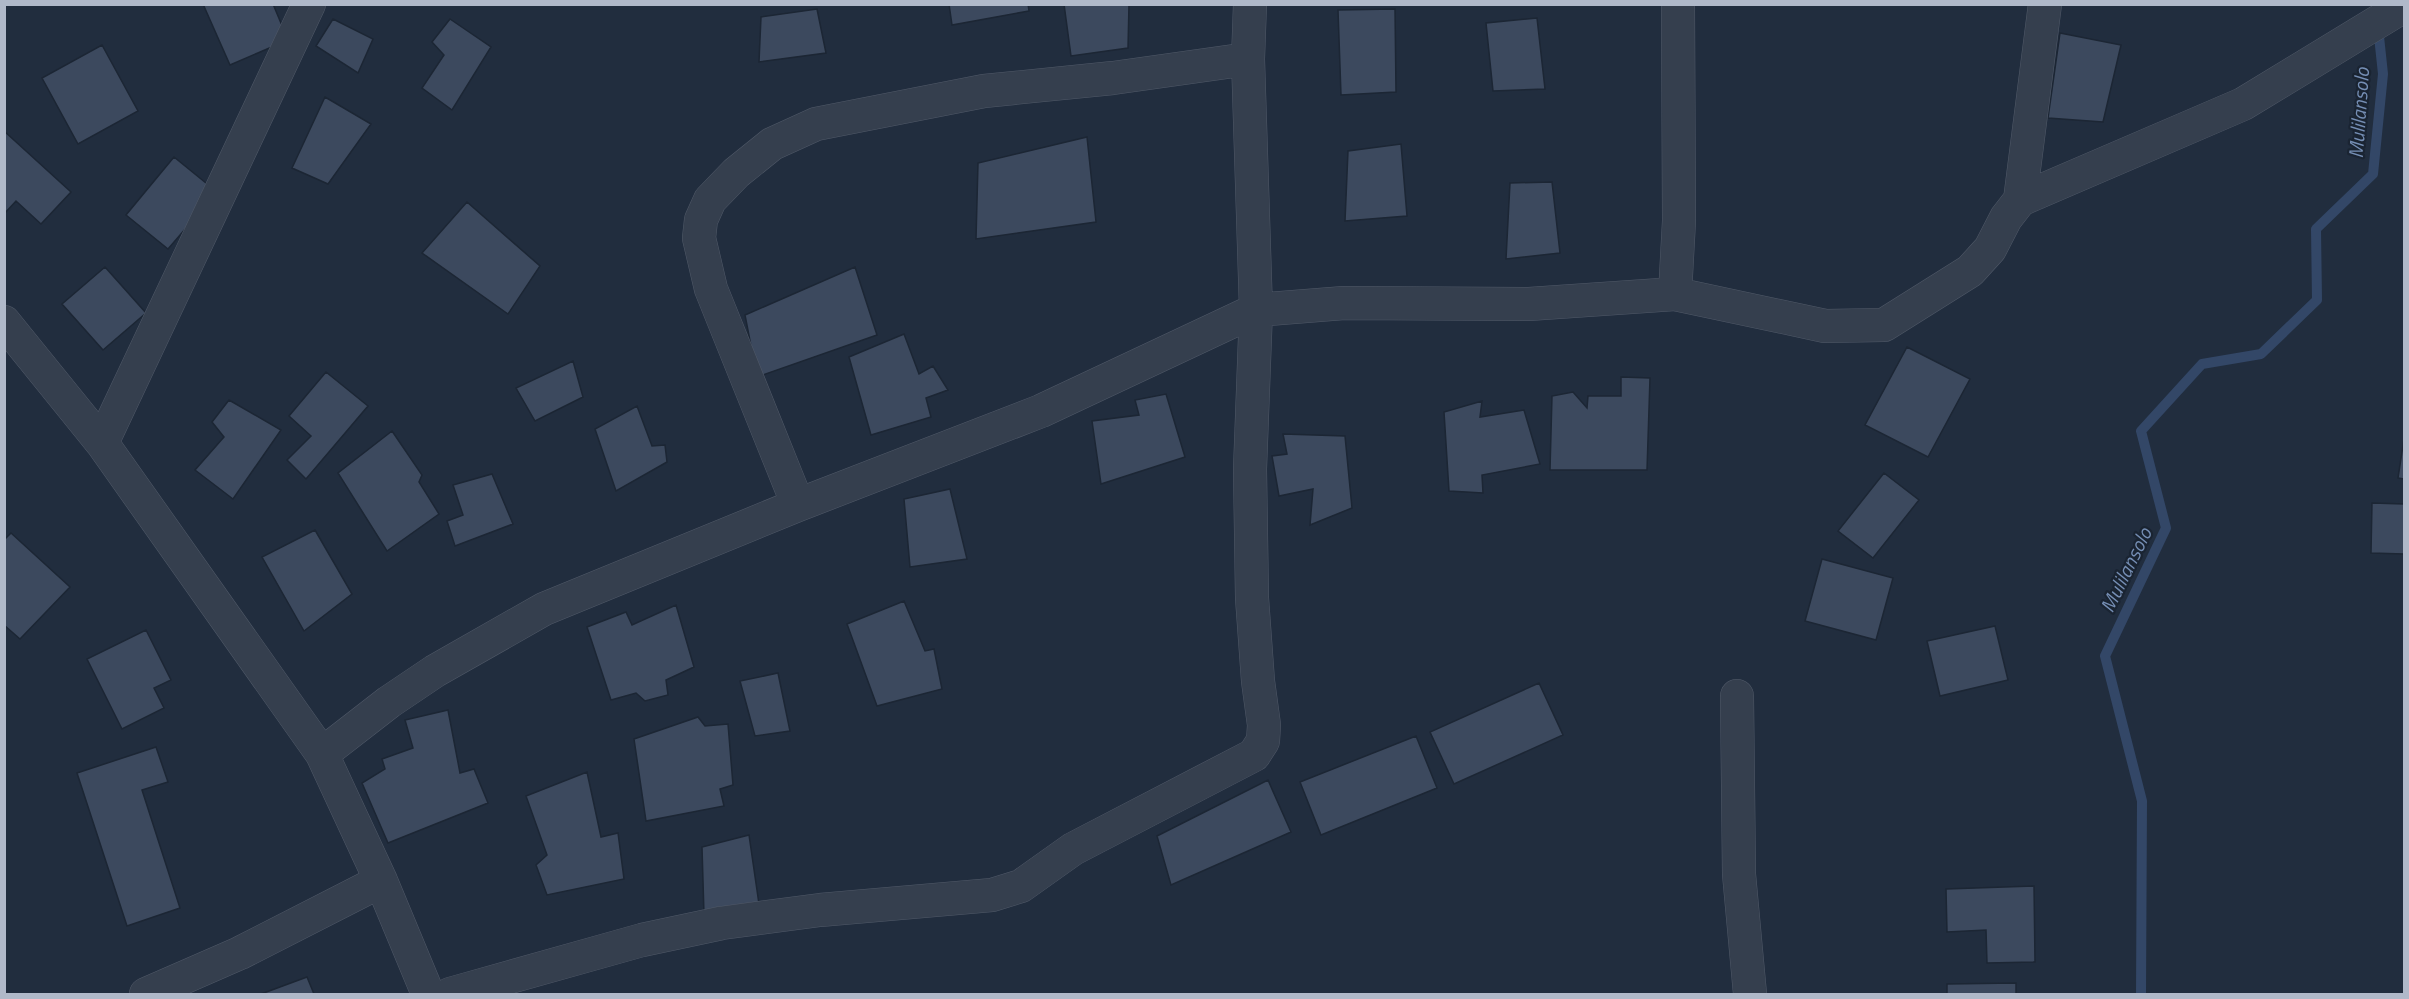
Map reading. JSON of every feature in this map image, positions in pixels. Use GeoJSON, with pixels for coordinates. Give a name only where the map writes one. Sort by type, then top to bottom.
{"type":"FeatureCollection","features":[{"type":"Feature","properties":{"kind":"street"},"geometry":{"type":"LineString","coordinates":[[102,443],[309,4]]}},
{"type":"Feature","properties":{"kind":"street"},"geometry":{"type":"LineString","coordinates":[[450,994],[642,940],[722,923],[820,910],[992,895],[1021,886],[1046,871],[1072,849],[1254,754],[1263,741],[1264,725],[1258,681],[1252,598],[1250,469],[1256,309],[1248,59],[1250,4]]}},
{"type":"Feature","properties":{"kind":"street"},"geometry":{"type":"LineString","coordinates":[[1675,294],[1679,221],[1678,4]]}},
{"type":"Feature","properties":{"kind":"street"},"geometry":{"type":"LineString","coordinates":[[2020,200],[2045,4]]}},
{"type":"Feature","properties":{"kind":"street"},"geometry":{"type":"LineString","coordinates":[[321,754],[417,683],[482,643],[544,609],[798,505],[1041,411],[1256,309],[1344,303],[1529,304],[1675,294],[1825,326],[1884,325],[1970,271],[1990,249],[2006,218],[2020,200],[2243,104],[2404,6]]}},
{"type":"Feature","properties":{"kind":"street"},"geometry":{"type":"LineString","coordinates":[[798,505],[711,289],[702,260],[699,238],[700,220],[710,200],[736,173],[772,144],[816,124],[984,91],[1113,78],[1248,59]]}},
{"type":"Feature","properties":{"kind":"street"},"geometry":{"type":"LineString","coordinates":[[7,328],[102,443],[321,754],[381,881],[428,994]]}},
{"type":"Feature","properties":{"kind":"street"},"geometry":{"type":"LineString","coordinates":[[1737,696],[1738,873],[1750,994]]}},
{"type":"Feature","properties":{"kind":"street"},"geometry":{"type":"LineString","coordinates":[[146,994],[240,953],[381,881]]}},
{"type":"Feature","properties":{"kind":"building"},"geometry":{"type":"Polygon","coordinates":[[[203,4],[273,4],[288,40],[230,65],[203,4]]]}},
{"type":"Feature","properties":{"kind":"building"},"geometry":{"type":"Polygon","coordinates":[[[949,4],[1028,4],[1029,11],[952,25],[949,4]]]}},
{"type":"Feature","properties":{"kind":"building"},"geometry":{"type":"Polygon","coordinates":[[[1064,4],[1129,4],[1128,48],[1071,56],[1064,4]]]}},
{"type":"Feature","properties":{"kind":"building"},"geometry":{"type":"Polygon","coordinates":[[[817,9],[826,53],[759,62],[761,17],[817,9]]]}},
{"type":"Feature","properties":{"kind":"building"},"geometry":{"type":"Polygon","coordinates":[[[1395,9],[1396,92],[1341,95],[1338,10],[1395,9]]]}},
{"type":"Feature","properties":{"kind":"building"},"geometry":{"type":"Polygon","coordinates":[[[1537,18],[1545,89],[1493,91],[1486,23],[1537,18]]]}},
{"type":"Feature","properties":{"kind":"building"},"geometry":{"type":"Polygon","coordinates":[[[333,19],[373,39],[358,73],[316,46],[333,19]]]}},
{"type":"Feature","properties":{"kind":"building"},"geometry":{"type":"Polygon","coordinates":[[[450,19],[491,47],[452,110],[422,88],[444,55],[432,42],[450,19]]]}},
{"type":"Feature","properties":{"kind":"building"},"geometry":{"type":"Polygon","coordinates":[[[2060,33],[2121,45],[2103,122],[2048,118],[2060,33]]]}},
{"type":"Feature","properties":{"kind":"building"},"geometry":{"type":"Polygon","coordinates":[[[102,45],[138,111],[78,144],[42,78],[102,45]]]}},
{"type":"Feature","properties":{"kind":"building"},"geometry":{"type":"Polygon","coordinates":[[[325,97],[371,124],[328,184],[292,168],[325,97]]]}},
{"type":"Feature","properties":{"kind":"building"},"geometry":{"type":"Polygon","coordinates":[[[4,131],[71,192],[41,224],[16,201],[4,214],[4,131]]]}},
{"type":"Feature","properties":{"kind":"building"},"geometry":{"type":"Polygon","coordinates":[[[1087,137],[1096,222],[976,239],[978,163],[1087,137]]]}},
{"type":"Feature","properties":{"kind":"building"},"geometry":{"type":"Polygon","coordinates":[[[1401,144],[1407,216],[1345,221],[1348,151],[1401,144]]]}},
{"type":"Feature","properties":{"kind":"building"},"geometry":{"type":"Polygon","coordinates":[[[174,157],[217,192],[168,249],[126,215],[174,157]]]}},
{"type":"Feature","properties":{"kind":"building"},"geometry":{"type":"Polygon","coordinates":[[[1552,182],[1560,253],[1506,259],[1510,183],[1552,182]]]}},
{"type":"Feature","properties":{"kind":"building"},"geometry":{"type":"Polygon","coordinates":[[[467,202],[540,266],[508,314],[422,253],[467,202]]]}},
{"type":"Feature","properties":{"kind":"building"},"geometry":{"type":"Polygon","coordinates":[[[105,267],[146,313],[103,350],[62,304],[105,267]]]}},
{"type":"Feature","properties":{"kind":"building"},"geometry":{"type":"Polygon","coordinates":[[[855,267],[877,335],[757,377],[745,315],[855,267]]]}},
{"type":"Feature","properties":{"kind":"building"},"geometry":{"type":"Polygon","coordinates":[[[904,334],[919,374],[933,366],[948,390],[926,398],[931,417],[871,435],[849,357],[904,334]]]}},
{"type":"Feature","properties":{"kind":"building"},"geometry":{"type":"Polygon","coordinates":[[[1907,347],[1970,379],[1928,457],[1865,425],[1907,347]]]}},
{"type":"Feature","properties":{"kind":"building"},"geometry":{"type":"Polygon","coordinates":[[[573,361],[583,397],[535,421],[516,388],[573,361]]]}},
{"type":"Feature","properties":{"kind":"building"},"geometry":{"type":"Polygon","coordinates":[[[326,372],[368,406],[306,479],[287,460],[311,436],[289,416],[326,372]]]}},
{"type":"Feature","properties":{"kind":"building"},"geometry":{"type":"Polygon","coordinates":[[[1621,377],[1650,378],[1647,470],[1550,470],[1552,396],[1573,392],[1587,408],[1588,396],[1621,396],[1621,377]]]}},
{"type":"Feature","properties":{"kind":"building"},"geometry":{"type":"Polygon","coordinates":[[[1166,394],[1185,457],[1101,484],[1092,421],[1139,415],[1135,400],[1166,394]]]}},
{"type":"Feature","properties":{"kind":"building"},"geometry":{"type":"Polygon","coordinates":[[[229,400],[281,430],[233,499],[195,470],[224,437],[212,422],[229,400]]]}},
{"type":"Feature","properties":{"kind":"building"},"geometry":{"type":"Polygon","coordinates":[[[1482,401],[1480,417],[1524,410],[1540,464],[1482,475],[1483,493],[1449,491],[1444,412],[1482,401]]]}},
{"type":"Feature","properties":{"kind":"building"},"geometry":{"type":"Polygon","coordinates":[[[637,406],[652,446],[665,445],[667,462],[616,491],[595,429],[637,406]]]}},
{"type":"Feature","properties":{"kind":"building"},"geometry":{"type":"Polygon","coordinates":[[[392,431],[422,475],[419,482],[439,514],[387,551],[338,473],[392,431]]]}},
{"type":"Feature","properties":{"kind":"building"},"geometry":{"type":"Polygon","coordinates":[[[1283,434],[1345,436],[1352,508],[1310,525],[1313,489],[1279,496],[1272,456],[1287,454],[1283,434]]]}},
{"type":"Feature","properties":{"kind":"building"},"geometry":{"type":"Polygon","coordinates":[[[2404,439],[2404,479],[2398,478],[2404,439]]]}},
{"type":"Feature","properties":{"kind":"building"},"geometry":{"type":"Polygon","coordinates":[[[1884,473],[1919,500],[1873,558],[1838,531],[1884,473]]]}},
{"type":"Feature","properties":{"kind":"building"},"geometry":{"type":"Polygon","coordinates":[[[492,474],[513,524],[455,546],[447,521],[463,515],[453,485],[492,474]]]}},
{"type":"Feature","properties":{"kind":"building"},"geometry":{"type":"Polygon","coordinates":[[[950,489],[967,559],[910,567],[904,499],[950,489]]]}},
{"type":"Feature","properties":{"kind":"building"},"geometry":{"type":"Polygon","coordinates":[[[2372,503],[2404,504],[2404,554],[2371,553],[2372,503]]]}},
{"type":"Feature","properties":{"kind":"building"},"geometry":{"type":"Polygon","coordinates":[[[315,530],[352,594],[304,631],[262,557],[315,530]]]}},
{"type":"Feature","properties":{"kind":"building"},"geometry":{"type":"Polygon","coordinates":[[[11,533],[70,587],[20,639],[4,625],[4,540],[11,533]]]}},
{"type":"Feature","properties":{"kind":"building"},"geometry":{"type":"Polygon","coordinates":[[[1822,559],[1893,578],[1876,640],[1805,621],[1822,559]]]}},
{"type":"Feature","properties":{"kind":"building"},"geometry":{"type":"Polygon","coordinates":[[[904,601],[925,651],[934,649],[942,689],[877,706],[847,624],[904,601]]]}},
{"type":"Feature","properties":{"kind":"building"},"geometry":{"type":"Polygon","coordinates":[[[676,605],[694,667],[666,680],[668,695],[645,701],[636,693],[611,700],[587,627],[626,612],[632,625],[676,605]]]}},
{"type":"Feature","properties":{"kind":"building"},"geometry":{"type":"Polygon","coordinates":[[[1995,626],[2008,680],[1940,696],[1927,641],[1995,626]]]}},
{"type":"Feature","properties":{"kind":"building"},"geometry":{"type":"Polygon","coordinates":[[[146,630],[171,680],[154,688],[164,708],[122,729],[87,659],[146,630]]]}},
{"type":"Feature","properties":{"kind":"building"},"geometry":{"type":"Polygon","coordinates":[[[778,673],[790,731],[755,736],[740,681],[778,673]]]}},
{"type":"Feature","properties":{"kind":"building"},"geometry":{"type":"Polygon","coordinates":[[[1539,683],[1563,735],[1454,784],[1430,732],[1539,683]]]}},
{"type":"Feature","properties":{"kind":"building"},"geometry":{"type":"Polygon","coordinates":[[[448,710],[460,773],[474,769],[488,803],[388,843],[362,783],[385,769],[382,759],[413,748],[405,720],[448,710]]]}},
{"type":"Feature","properties":{"kind":"building"},"geometry":{"type":"Polygon","coordinates":[[[698,717],[705,726],[728,724],[733,785],[720,789],[724,806],[646,821],[634,739],[698,717]]]}},
{"type":"Feature","properties":{"kind":"building"},"geometry":{"type":"Polygon","coordinates":[[[1416,736],[1437,788],[1321,835],[1300,782],[1416,736]]]}},
{"type":"Feature","properties":{"kind":"building"},"geometry":{"type":"Polygon","coordinates":[[[156,747],[168,782],[142,790],[180,908],[127,926],[77,773],[156,747]]]}},
{"type":"Feature","properties":{"kind":"building"},"geometry":{"type":"Polygon","coordinates":[[[587,772],[601,837],[618,833],[624,879],[547,895],[536,865],[547,855],[526,796],[587,772]]]}},
{"type":"Feature","properties":{"kind":"building"},"geometry":{"type":"Polygon","coordinates":[[[1268,780],[1291,832],[1171,885],[1157,836],[1268,780]]]}},
{"type":"Feature","properties":{"kind":"building"},"geometry":{"type":"Polygon","coordinates":[[[749,835],[760,911],[704,915],[702,847],[749,835]]]}},
{"type":"Feature","properties":{"kind":"building"},"geometry":{"type":"Polygon","coordinates":[[[2034,886],[2035,962],[1987,963],[1986,930],[1947,932],[1946,889],[2034,886]]]}},
{"type":"Feature","properties":{"kind":"building"},"geometry":{"type":"Polygon","coordinates":[[[307,977],[314,994],[261,994],[307,977]]]}},
{"type":"Feature","properties":{"kind":"building"},"geometry":{"type":"Polygon","coordinates":[[[2016,983],[2016,994],[1947,994],[1947,984],[2016,983]]]}},
{"type":"Feature","properties":{"kind":"waterway","name":"Mulilansolo"},"geometry":{"type":"LineString","coordinates":[[2141,994],[2142,801],[2105,656],[2166,528],[2141,431],[2202,364],[2261,354],[2317,300],[2316,229],[2373,174],[2383,74],[2378,27]]}}]}
